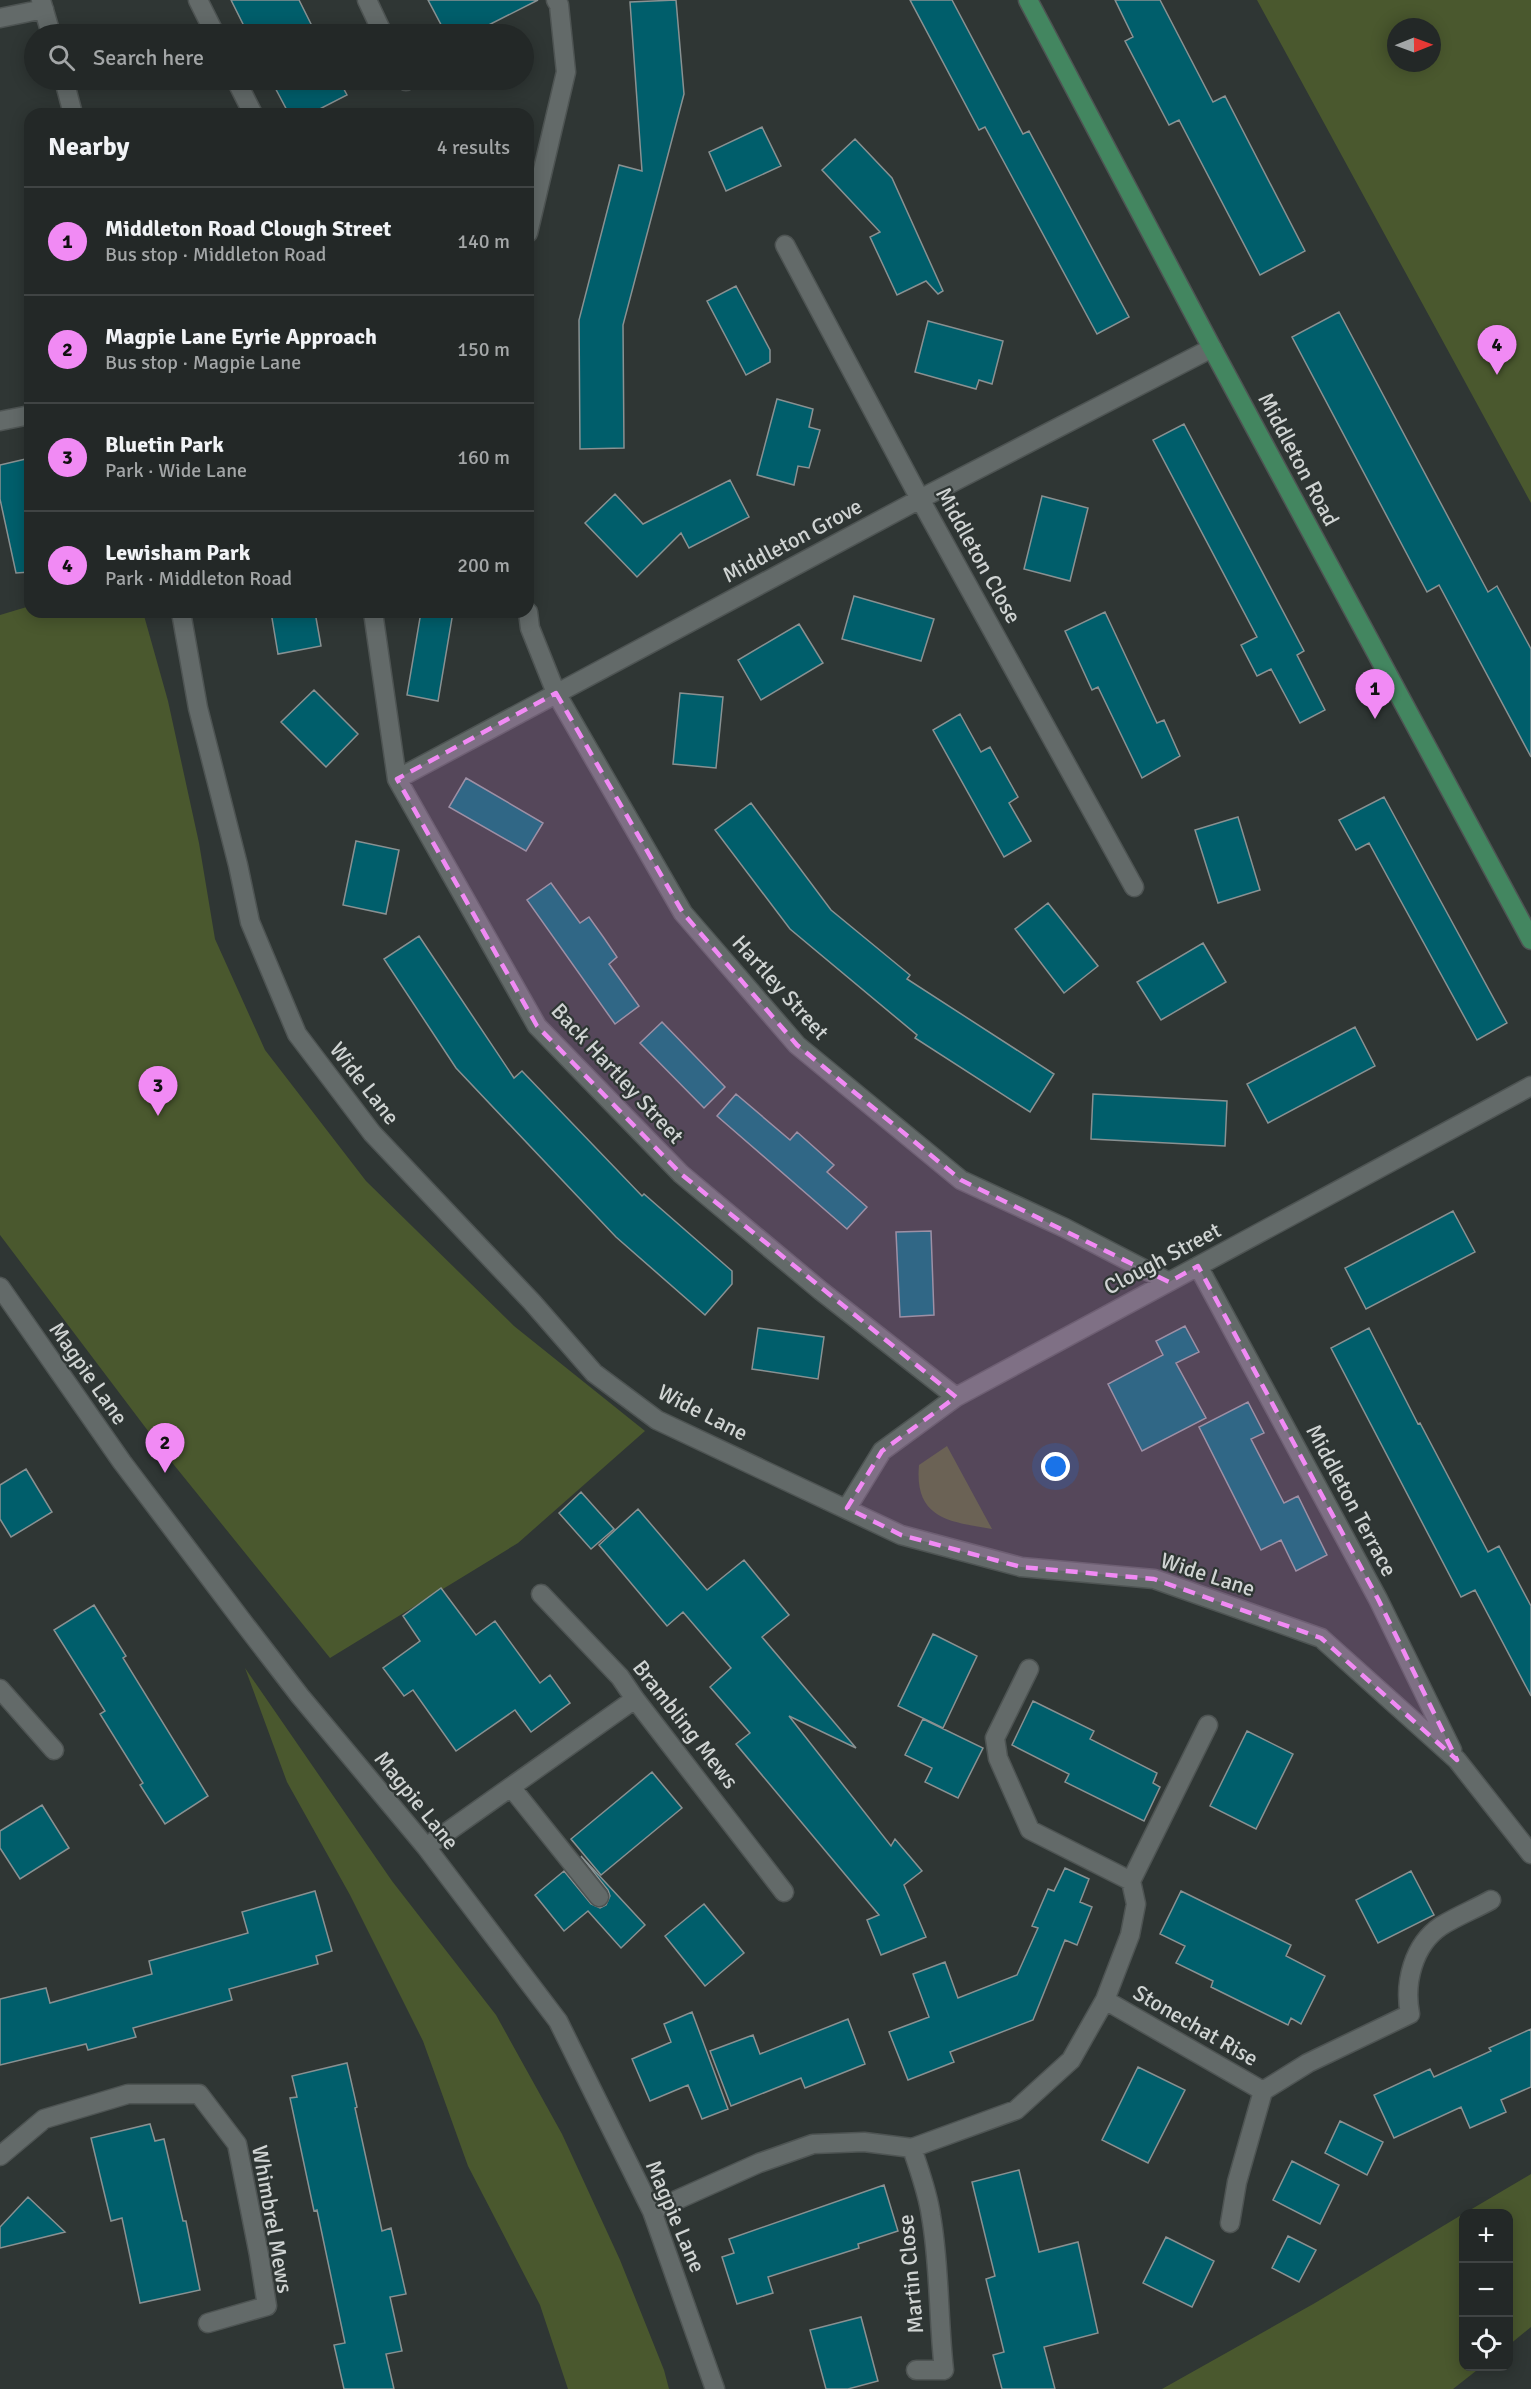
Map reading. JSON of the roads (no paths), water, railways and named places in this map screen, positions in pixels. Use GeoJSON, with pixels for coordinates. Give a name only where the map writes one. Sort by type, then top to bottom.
{"type":"FeatureCollection","features":[{"type":"Feature","properties":{"kind":"main road","name":"Middleton Road"},"geometry":{"type":"LineString","coordinates":[[1028,0],[1212,348],[1531,940]]}},
{"type":"Feature","properties":{"kind":"street"},"geometry":{"type":"LineString","coordinates":[[198,0],[210,24]]}},
{"type":"Feature","properties":{"kind":"street"},"geometry":{"type":"LineString","coordinates":[[367,0],[378,24]]}},
{"type":"Feature","properties":{"kind":"street"},"geometry":{"type":"LineString","coordinates":[[534,208],[566,72],[559,5],[556,0]]}},
{"type":"Feature","properties":{"kind":"street"},"geometry":{"type":"LineString","coordinates":[[0,18],[43,5],[48,24]]}},
{"type":"Feature","properties":{"kind":"street"},"geometry":{"type":"LineString","coordinates":[[67,90],[71,108]]}},
{"type":"Feature","properties":{"kind":"street"},"geometry":{"type":"LineString","coordinates":[[241,90],[250,108]]}},
{"type":"Feature","properties":{"kind":"street","name":"Middleton Close"},"geometry":{"type":"LineString","coordinates":[[785,245],[920,499],[1134,887]]}},
{"type":"Feature","properties":{"kind":"street","name":"Middleton Grove"},"geometry":{"type":"LineString","coordinates":[[397,779],[920,499],[1212,348]]}},
{"type":"Feature","properties":{"kind":"street"},"geometry":{"type":"LineString","coordinates":[[0,421],[24,416]]}},
{"type":"Feature","properties":{"kind":"street","name":"Wide Lane"},"geometry":{"type":"LineString","coordinates":[[182,618],[198,708],[250,922],[297,1034],[372,1133],[532,1302],[594,1372],[657,1420],[902,1536],[1021,1567],[1155,1580],[1322,1638],[1457,1760],[1531,1854]]}},
{"type":"Feature","properties":{"kind":"street","name":"Back Hartley Street"},"geometry":{"type":"LineString","coordinates":[[374,618],[397,779],[537,1026],[681,1174],[956,1398]]}},
{"type":"Feature","properties":{"kind":"street","name":"Hartley Street"},"geometry":{"type":"LineString","coordinates":[[529,618],[530,628],[556,693],[683,913],[797,1045],[961,1180],[1065,1228],[1169,1282]]}},
{"type":"Feature","properties":{"kind":"street","name":"Clough Street"},"geometry":{"type":"LineString","coordinates":[[847,1508],[882,1451],[956,1398],[1531,1086]]}},
{"type":"Feature","properties":{"kind":"street","name":"Middleton Terrace"},"geometry":{"type":"LineString","coordinates":[[1198,1266],[1378,1599],[1457,1760]]}},
{"type":"Feature","properties":{"kind":"street","name":"Magpie Lane"},"geometry":{"type":"LineString","coordinates":[[0,1287],[122,1462],[236,1613],[300,1696],[426,1847],[558,2021],[652,2211],[715,2389]]}},
{"type":"Feature","properties":{"kind":"street","name":"Brambling Mews"},"geometry":{"type":"LineString","coordinates":[[541,1594],[620,1677],[784,1892]]}},
{"type":"Feature","properties":{"kind":"street"},"geometry":{"type":"LineString","coordinates":[[1029,1669],[995,1738],[998,1758],[1030,1830],[1131,1881]]}},
{"type":"Feature","properties":{"kind":"street"},"geometry":{"type":"LineString","coordinates":[[0,1689],[54,1750]]}},
{"type":"Feature","properties":{"kind":"street"},"geometry":{"type":"LineString","coordinates":[[426,1847],[635,1699]]}},
{"type":"Feature","properties":{"kind":"street"},"geometry":{"type":"LineString","coordinates":[[652,2211],[759,2163],[813,2144],[864,2142],[912,2148],[1016,2110],[1071,2060],[1104,2001],[1130,1935],[1136,1904],[1131,1881],[1208,1725]]}},
{"type":"Feature","properties":{"kind":"street"},"geometry":{"type":"LineString","coordinates":[[511,1787],[600,1897]]}},
{"type":"Feature","properties":{"kind":"street","name":"Stonechat Rise"},"geometry":{"type":"LineString","coordinates":[[1230,2223],[1238,2182],[1263,2091],[1308,2063],[1410,2014],[1407,1987],[1420,1949],[1441,1926],[1491,1900]]}},
{"type":"Feature","properties":{"kind":"street","name":"Stonechat Rise"},"geometry":{"type":"LineString","coordinates":[[1104,2001],[1263,2091]]}},
{"type":"Feature","properties":{"kind":"street","name":"Whimbrel Mews"},"geometry":{"type":"LineString","coordinates":[[0,2156],[44,2119],[128,2094],[199,2094],[237,2144],[267,2306],[208,2323]]}},
{"type":"Feature","properties":{"kind":"street","name":"Martin Close"},"geometry":{"type":"LineString","coordinates":[[912,2148],[931,2213],[937,2264],[938,2320],[944,2370],[916,2370]]}},
{"type":"Feature","properties":{"kind":"place","name":"Lewisham Park"},"geometry":{"type":"Point","coordinates":[1497,375]}},
{"type":"Feature","properties":{"kind":"place","name":"Middleton Road Clough Street"},"geometry":{"type":"Point","coordinates":[1375,719]}},
{"type":"Feature","properties":{"kind":"place","name":"Bluetin Park"},"geometry":{"type":"Point","coordinates":[158,1116]}},
{"type":"Feature","properties":{"kind":"place","name":"Magpie Lane Eyrie Approach"},"geometry":{"type":"Point","coordinates":[165,1473]}}]}
